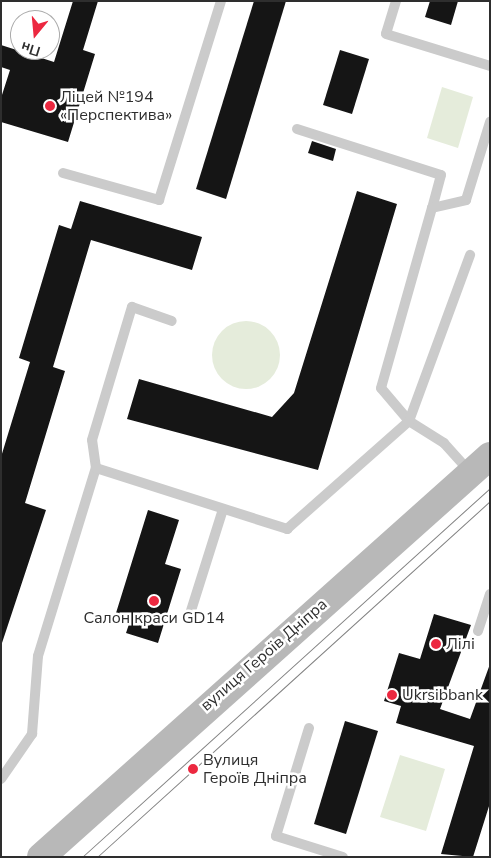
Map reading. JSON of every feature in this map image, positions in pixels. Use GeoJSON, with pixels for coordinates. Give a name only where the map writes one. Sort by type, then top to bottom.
{"type":"FeatureCollection","features":[{"type":"Feature","properties":{"kind":"main road","name":"вулиця Героїв Дніпра"},"geometry":{"type":"LineString","coordinates":[[41,857],[480,464]]}},
{"type":"Feature","properties":{"kind":"lane"},"geometry":{"type":"LineString","coordinates":[[63,173],[159,200],[220,1]]}},
{"type":"Feature","properties":{"kind":"lane"},"geometry":{"type":"LineString","coordinates":[[396,1],[386,34],[490,66]]}},
{"type":"Feature","properties":{"kind":"lane"},"geometry":{"type":"LineString","coordinates":[[432,208],[466,200],[490,122]]}},
{"type":"Feature","properties":{"kind":"lane"},"geometry":{"type":"LineString","coordinates":[[297,129],[441,175],[381,388],[410,421],[480,464]]}},
{"type":"Feature","properties":{"kind":"lane"},"geometry":{"type":"LineString","coordinates":[[96,468],[287,529],[410,421],[470,255]]}},
{"type":"Feature","properties":{"kind":"lane"},"geometry":{"type":"LineString","coordinates":[[1,779],[32,734],[38,656],[96,468],[92,440],[132,307],[172,321]]}},
{"type":"Feature","properties":{"kind":"lane"},"geometry":{"type":"LineString","coordinates":[[189,617],[223,509]]}},
{"type":"Feature","properties":{"kind":"lane"},"geometry":{"type":"LineString","coordinates":[[478,631],[490,594]]}},
{"type":"Feature","properties":{"kind":"lane"},"geometry":{"type":"LineString","coordinates":[[309,728],[276,836],[343,857]]}},
{"type":"Feature","properties":{"kind":"green space"},"geometry":{"type":"Polygon","coordinates":[[[442,87],[473,97],[458,148],[427,138],[442,87]]]}},
{"type":"Feature","properties":{"kind":"green space"},"geometry":{"type":"Polygon","coordinates":[[[246,321],[259,324],[270,331],[277,342],[280,355],[277,368],[270,379],[259,386],[246,389],[233,386],[222,379],[215,368],[212,355],[215,342],[222,331],[233,324],[246,321]]]}},
{"type":"Feature","properties":{"kind":"green space"},"geometry":{"type":"Polygon","coordinates":[[[400,755],[445,769],[426,831],[380,817],[400,755]]]}},
{"type":"Feature","properties":{"kind":"building"},"geometry":{"type":"Polygon","coordinates":[[[73,1],[98,1],[83,50],[95,54],[68,142],[1,122],[1,98],[10,70],[1,67],[1,45],[10,48],[10,60],[48,60],[54,62],[55,60],[60,60],[60,43],[73,1]]]}},
{"type":"Feature","properties":{"kind":"building"},"geometry":{"type":"Polygon","coordinates":[[[254,1],[286,1],[226,199],[196,189],[254,1]]]}},
{"type":"Feature","properties":{"kind":"building"},"geometry":{"type":"Polygon","coordinates":[[[430,1],[458,1],[451,25],[425,17],[430,1]]]}},
{"type":"Feature","properties":{"kind":"building"},"geometry":{"type":"Polygon","coordinates":[[[340,50],[369,59],[352,114],[323,105],[340,50]]]}},
{"type":"Feature","properties":{"kind":"building"},"geometry":{"type":"Polygon","coordinates":[[[312,141],[336,149],[333,161],[308,153],[312,141]]]}},
{"type":"Feature","properties":{"kind":"building"},"geometry":{"type":"Polygon","coordinates":[[[357,191],[397,204],[318,470],[127,419],[139,379],[272,417],[294,393],[357,191]]]}},
{"type":"Feature","properties":{"kind":"building"},"geometry":{"type":"Polygon","coordinates":[[[80,201],[202,237],[192,270],[91,240],[53,367],[65,371],[25,503],[46,510],[1,646],[1,457],[30,362],[19,358],[59,225],[71,229],[80,201]]]}},
{"type":"Feature","properties":{"kind":"building"},"geometry":{"type":"Polygon","coordinates":[[[148,510],[179,520],[165,564],[181,569],[158,643],[126,633],[131,618],[116,613],[148,510]]]}},
{"type":"Feature","properties":{"kind":"building"},"geometry":{"type":"Polygon","coordinates":[[[434,614],[471,625],[440,709],[470,719],[490,664],[490,803],[473,857],[441,854],[474,746],[396,723],[401,706],[384,701],[399,653],[420,659],[434,614]]]}},
{"type":"Feature","properties":{"kind":"building"},"geometry":{"type":"Polygon","coordinates":[[[345,721],[378,731],[346,834],[314,824],[345,721]]]}},
{"type":"Feature","properties":{"kind":"tram line"},"geometry":{"type":"LineString","coordinates":[[82,857],[490,488]]}},
{"type":"Feature","properties":{"kind":"tram line"},"geometry":{"type":"LineString","coordinates":[[97,857],[490,501]]}},
{"type":"Feature","properties":{"kind":"place","name":"Ліцей №194 «Перспектива»"},"geometry":{"type":"Point","coordinates":[50,106]}},
{"type":"Feature","properties":{"kind":"place","name":"Салон краси GD14"},"geometry":{"type":"Point","coordinates":[154,601]}},
{"type":"Feature","properties":{"kind":"place","name":"Лілі"},"geometry":{"type":"Point","coordinates":[436,644]}},
{"type":"Feature","properties":{"kind":"place","name":"Ukrsibbank"},"geometry":{"type":"Point","coordinates":[392,695]}},
{"type":"Feature","properties":{"kind":"place","name":"Вулиця Героїв Дніпра"},"geometry":{"type":"Point","coordinates":[193,769]}}]}
